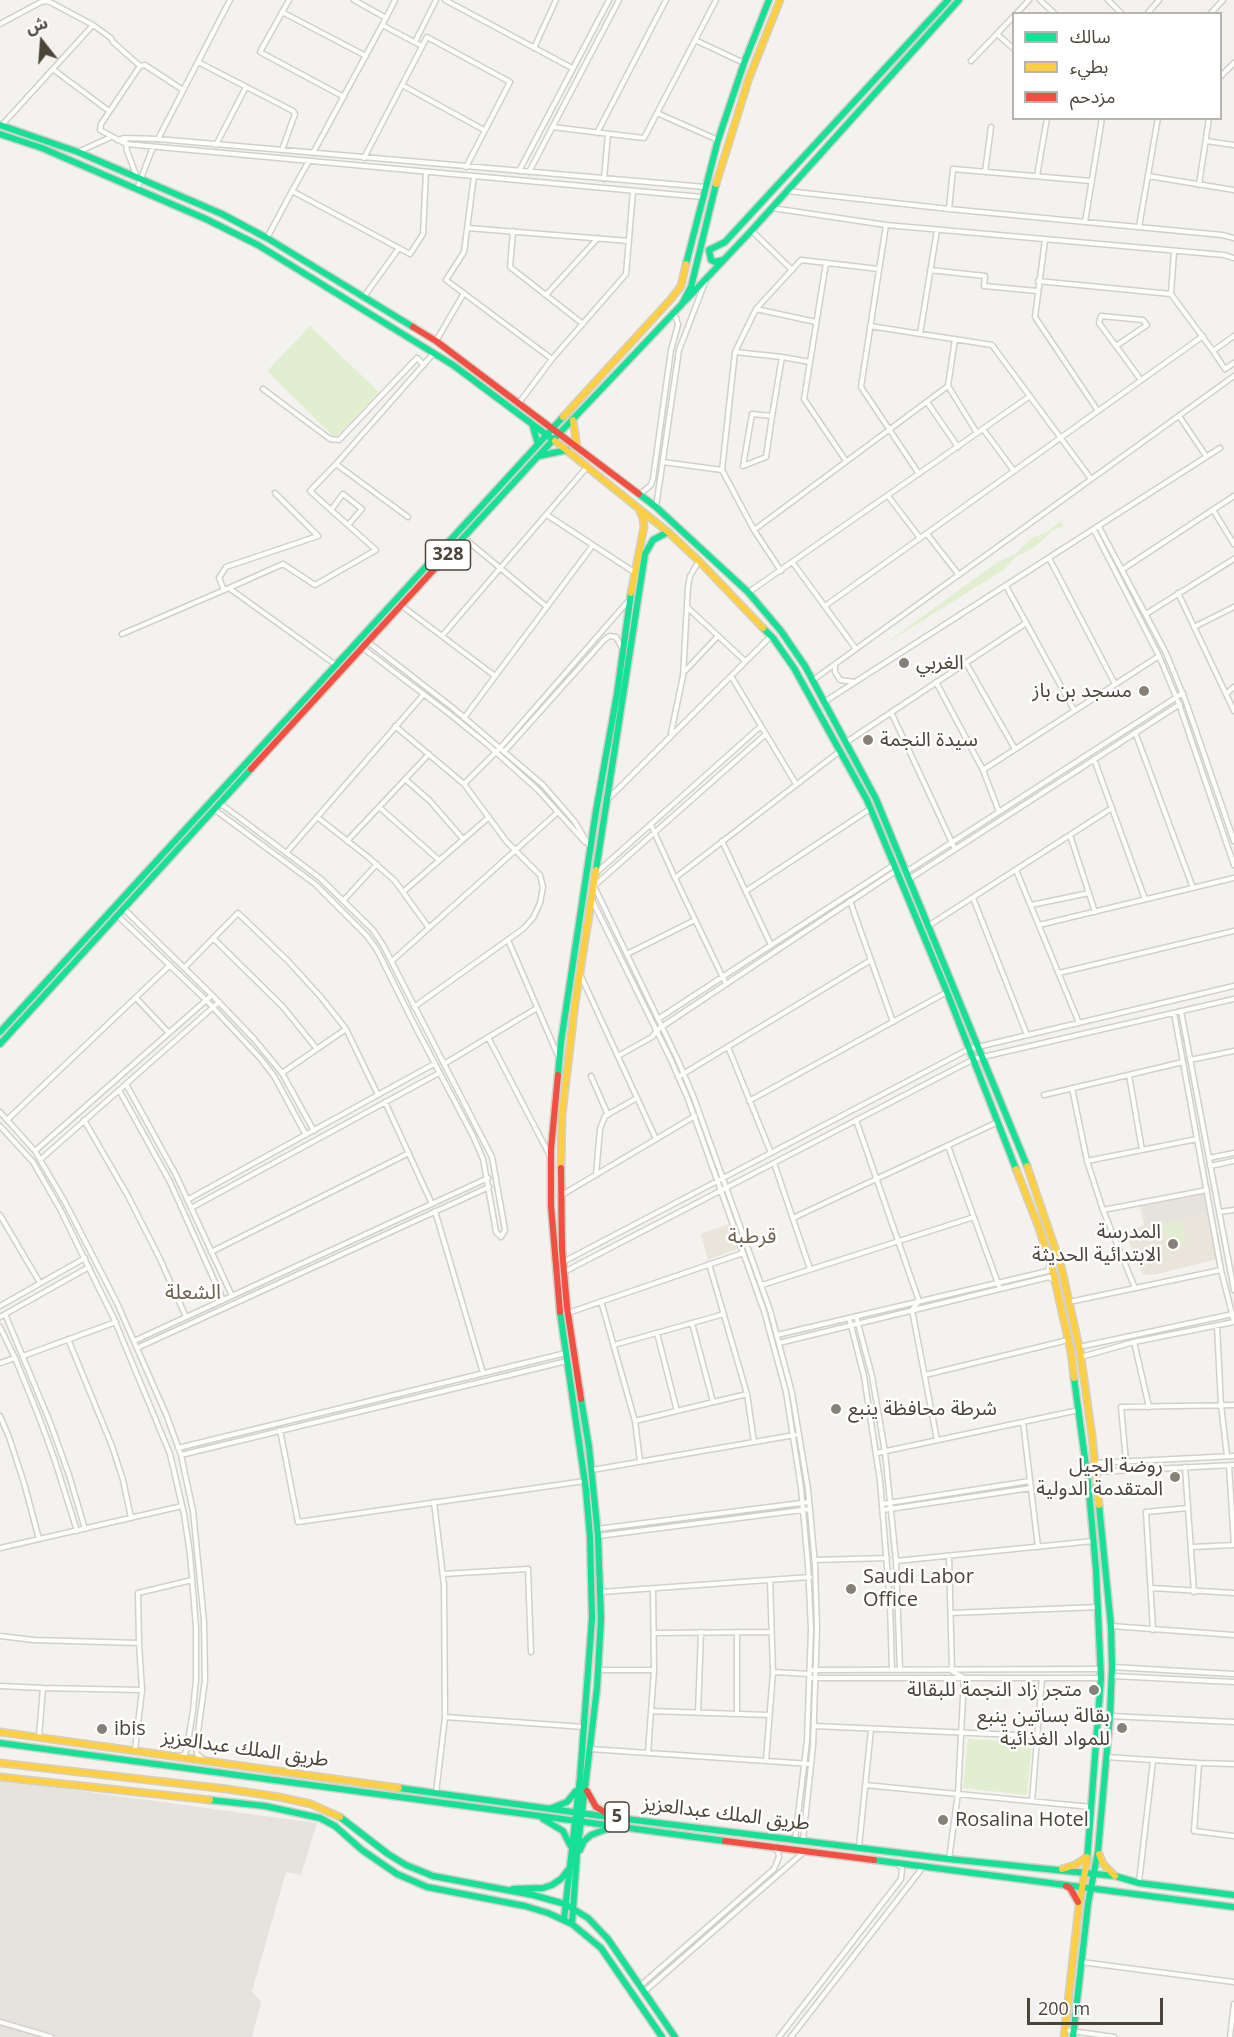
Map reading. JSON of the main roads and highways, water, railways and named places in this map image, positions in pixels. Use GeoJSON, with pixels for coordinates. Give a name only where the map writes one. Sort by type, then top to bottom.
{"type":"FeatureCollection","features":[{"type":"Feature","properties":{"kind":"main road"},"geometry":{"type":"LineString","coordinates":[[0,1032],[681,286],[718,140],[744,63],[769,0]]}},
{"type":"Feature","properties":{"kind":"main road","name":"328"},"geometry":{"type":"LineString","coordinates":[[0,1044],[553,440],[682,304],[691,287],[722,162],[749,78],[780,0]]}},
{"type":"Feature","properties":{"kind":"main road"},"geometry":{"type":"LineString","coordinates":[[724,260],[715,262],[708,254],[725,242],[948,0]]}},
{"type":"Feature","properties":{"kind":"main road"},"geometry":{"type":"LineString","coordinates":[[682,304],[752,231],[959,0]]}},
{"type":"Feature","properties":{"kind":"main road"},"geometry":{"type":"LineString","coordinates":[[1,125],[78,152],[222,214],[267,238],[436,340],[656,507],[748,592],[796,651],[813,681],[876,799],[1035,1185],[1058,1256],[1079,1348],[1095,1463],[1111,1626],[1112,1676],[1098,1851],[1088,1904],[1073,2034]]}},
{"type":"Feature","properties":{"kind":"main road"},"geometry":{"type":"LineString","coordinates":[[0,134],[42,148],[206,219],[258,245],[453,365],[533,427],[567,450],[668,532],[771,636],[794,668],[870,809],[947,992],[1025,1188],[1050,1263],[1068,1341],[1079,1410],[1093,1541],[1101,1678],[1086,1874],[1079,1905],[1065,2033]]}},
{"type":"Feature","properties":{"kind":"main road"},"geometry":{"type":"LineString","coordinates":[[702,236],[706,243],[714,248]]}},
{"type":"Feature","properties":{"kind":"main road"},"geometry":{"type":"LineString","coordinates":[[573,420],[577,447]]}},
{"type":"Feature","properties":{"kind":"main road"},"geometry":{"type":"LineString","coordinates":[[533,427],[537,436],[537,444]]}},
{"type":"Feature","properties":{"kind":"main road"},"geometry":{"type":"LineString","coordinates":[[538,457],[567,450]]}},
{"type":"Feature","properties":{"kind":"main road"},"geometry":{"type":"LineString","coordinates":[[615,1817],[596,1807],[582,1788],[592,1618],[590,1537],[585,1481],[556,1276],[551,1206],[551,1157],[559,1058],[590,847],[634,572],[644,527],[639,507]]}},
{"type":"Feature","properties":{"kind":"main road"},"geometry":{"type":"LineString","coordinates":[[572,1924],[574,1853],[599,1670],[601,1592],[598,1532],[591,1470],[568,1313],[563,1262],[560,1196],[562,1115],[580,974],[645,554],[653,540],[668,532]]}},
{"type":"Feature","properties":{"kind":"main road","name":"طريق الملك عبدالعزيز"},"geometry":{"type":"LineString","coordinates":[[0,1732],[615,1817],[949,1860],[1115,1876],[1138,1884],[1234,1895]]}},
{"type":"Feature","properties":{"kind":"main road","name":"طريق الملك عبدالعزيز"},"geometry":{"type":"LineString","coordinates":[[0,1743],[578,1822],[1234,1907]]}},
{"type":"Feature","properties":{"kind":"main road"},"geometry":{"type":"LineString","coordinates":[[0,1763],[237,1791],[311,1804],[339,1816],[406,1865],[433,1876],[565,1904],[588,1918],[608,1939],[675,2037]]}},
{"type":"Feature","properties":{"kind":"main road"},"geometry":{"type":"LineString","coordinates":[[0,1777],[265,1806],[320,1818],[335,1826],[362,1850],[397,1874],[427,1887],[525,1906],[564,1919],[572,1924],[601,1948],[662,2037]]}},
{"type":"Feature","properties":{"kind":"main road"},"geometry":{"type":"LineString","coordinates":[[552,1808],[567,1802],[582,1788]]}},
{"type":"Feature","properties":{"kind":"main road"},"geometry":{"type":"LineString","coordinates":[[536,1816],[563,1831],[574,1853]]}},
{"type":"Feature","properties":{"kind":"main road"},"geometry":{"type":"LineString","coordinates":[[564,1919],[569,1868],[574,1853],[591,1835],[613,1826]]}},
{"type":"Feature","properties":{"kind":"main road"},"geometry":{"type":"LineString","coordinates":[[1098,1851],[1103,1864],[1115,1876]]}},
{"type":"Feature","properties":{"kind":"main road"},"geometry":{"type":"LineString","coordinates":[[1057,1870],[1070,1867],[1087,1857]]}},
{"type":"Feature","properties":{"kind":"main road"},"geometry":{"type":"LineString","coordinates":[[501,1889],[543,1888],[557,1883],[569,1868]]}},
{"type":"Feature","properties":{"kind":"main road"},"geometry":{"type":"LineString","coordinates":[[1065,1885],[1074,1893],[1079,1905]]}},
{"type":"Feature","properties":{"kind":"main road"},"geometry":{"type":"LineString","coordinates":[[1088,1904],[1093,1894],[1104,1890]]}},
{"type":"Feature","properties":{"kind":"place","name":"الغربي"},"geometry":{"type":"Point","coordinates":[904,663]}},
{"type":"Feature","properties":{"kind":"place","name":"مسجد بن باز"},"geometry":{"type":"Point","coordinates":[1144,691]}},
{"type":"Feature","properties":{"kind":"place","name":"سيدة النجمة"},"geometry":{"type":"Point","coordinates":[868,740]}},
{"type":"Feature","properties":{"kind":"place","name":"المدرسة الابتدائية الحديثة"},"geometry":{"type":"Point","coordinates":[1173,1244]}},
{"type":"Feature","properties":{"kind":"place","name":"شرطة محافظة ينبع"},"geometry":{"type":"Point","coordinates":[836,1409]}},
{"type":"Feature","properties":{"kind":"place","name":"روضة الجيل المتقدمة الدولية"},"geometry":{"type":"Point","coordinates":[1175,1477]}},
{"type":"Feature","properties":{"kind":"place","name":"Saudi Labor Office"},"geometry":{"type":"Point","coordinates":[851,1589]}},
{"type":"Feature","properties":{"kind":"place","name":"متجر زاد النجمة للبقالة"},"geometry":{"type":"Point","coordinates":[1094,1690]}},
{"type":"Feature","properties":{"kind":"place","name":"بقالة بساتين ينبع للمواد الغذائية"},"geometry":{"type":"Point","coordinates":[1122,1728]}},
{"type":"Feature","properties":{"kind":"place","name":"ibis"},"geometry":{"type":"Point","coordinates":[102,1729]}},
{"type":"Feature","properties":{"kind":"place","name":"Rosalina Hotel"},"geometry":{"type":"Point","coordinates":[943,1820]}},
{"type":"Feature","properties":{"kind":"district","name":"قرطبة"},"geometry":{"type":"Point","coordinates":[752,1237]}},
{"type":"Feature","properties":{"kind":"district","name":"الشعلة"},"geometry":{"type":"Point","coordinates":[193,1293]}}]}
